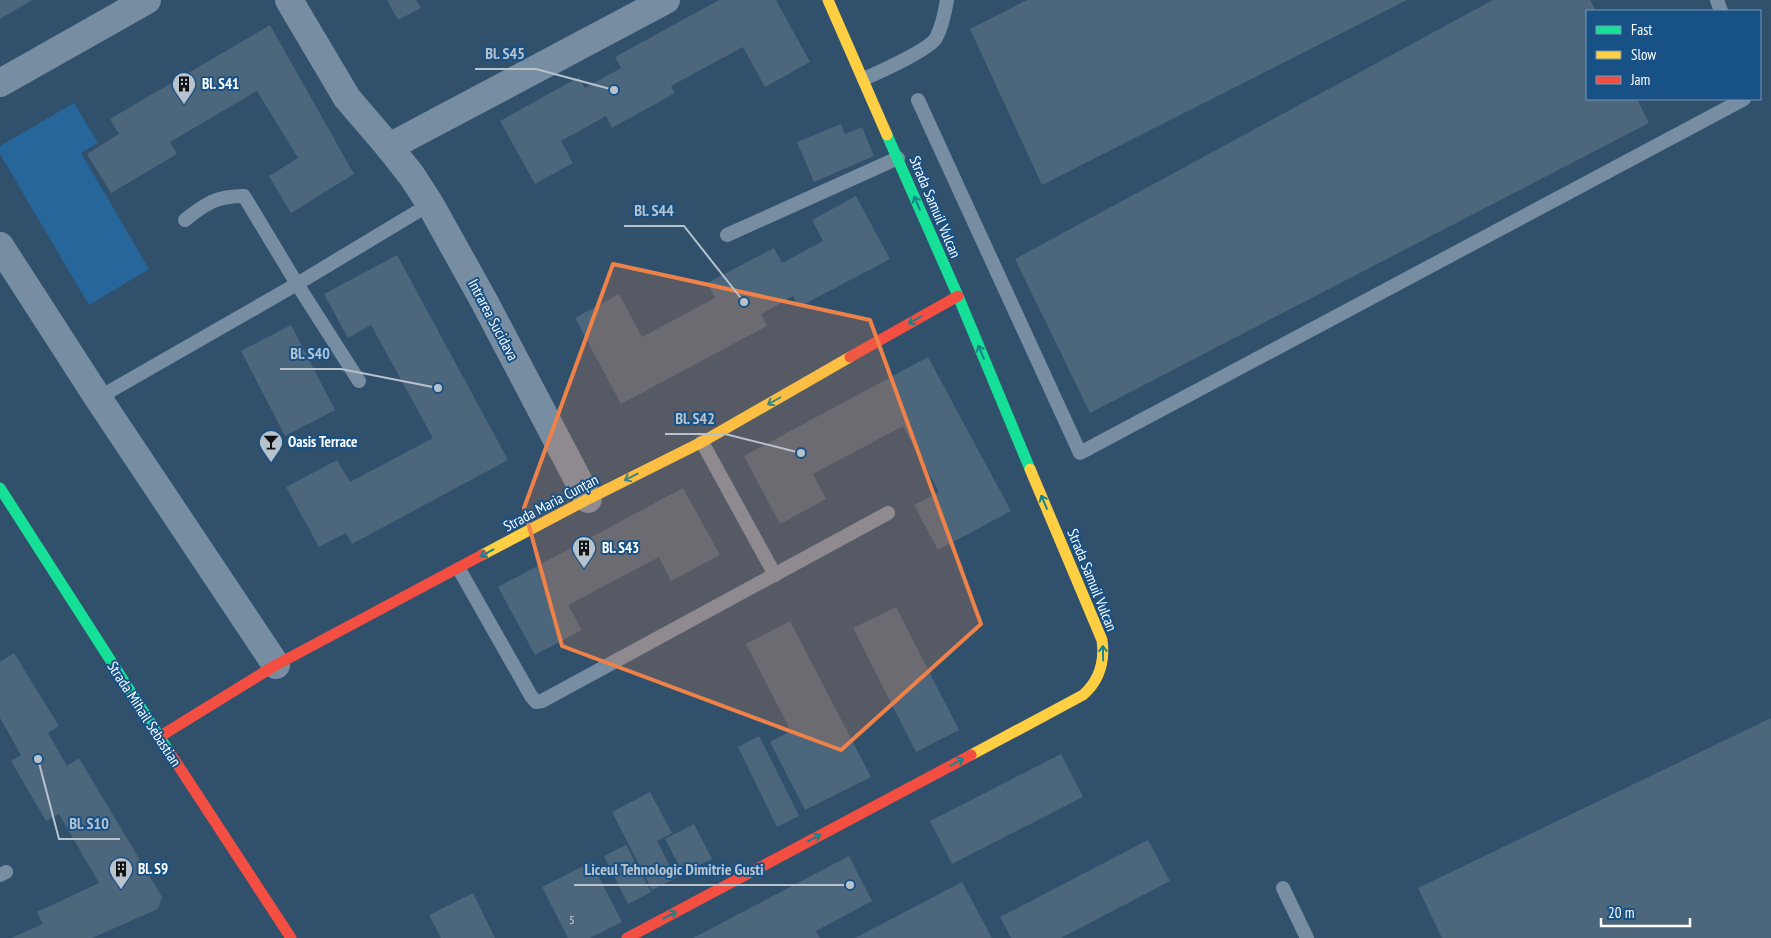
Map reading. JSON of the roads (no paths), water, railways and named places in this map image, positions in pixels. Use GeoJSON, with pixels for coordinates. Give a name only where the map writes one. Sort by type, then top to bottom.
{"type":"FeatureCollection","features":[{"type":"Feature","properties":{"kind":"street"},"geometry":{"type":"LineString","coordinates":[[0,83],[147,0]]}},
{"type":"Feature","properties":{"kind":"street","name":"Intrarea Sucidava"},"geometry":{"type":"LineString","coordinates":[[289,0],[347,98],[412,176],[430,204],[484,301],[588,499]]}},
{"type":"Feature","properties":{"kind":"street"},"geometry":{"type":"LineString","coordinates":[[389,147],[666,0]]}},
{"type":"Feature","properties":{"kind":"street","name":"Strada Samuil Vulcan"},"geometry":{"type":"LineString","coordinates":[[627,938],[1083,695],[1092,688],[1099,677],[1103,659],[1102,640],[958,296],[828,0]]}},
{"type":"Feature","properties":{"kind":"street"},"geometry":{"type":"LineString","coordinates":[[0,246],[98,398],[276,665]]}},
{"type":"Feature","properties":{"kind":"street","name":"Strada Maria Cunțan"},"geometry":{"type":"LineString","coordinates":[[159,737],[276,665],[588,499],[702,442],[958,296]]}},
{"type":"Feature","properties":{"kind":"street","name":"Strada Mihail Sebastian"},"geometry":{"type":"LineString","coordinates":[[0,488],[159,737],[291,938]]}},
{"type":"Feature","properties":{"kind":"lane"},"geometry":{"type":"LineString","coordinates":[[864,79],[918,52],[935,40],[948,0]]}},
{"type":"Feature","properties":{"kind":"lane"},"geometry":{"type":"LineString","coordinates":[[918,100],[1080,453],[1742,100]]}},
{"type":"Feature","properties":{"kind":"lane"},"geometry":{"type":"LineString","coordinates":[[727,235],[898,158]]}},
{"type":"Feature","properties":{"kind":"lane"},"geometry":{"type":"LineString","coordinates":[[186,220],[206,204],[229,196],[244,196],[296,284],[359,381]]}},
{"type":"Feature","properties":{"kind":"lane"},"geometry":{"type":"LineString","coordinates":[[98,398],[430,204]]}},
{"type":"Feature","properties":{"kind":"lane"},"geometry":{"type":"LineString","coordinates":[[702,442],[775,576]]}},
{"type":"Feature","properties":{"kind":"lane"},"geometry":{"type":"LineString","coordinates":[[460,568],[536,702],[542,701],[775,576],[888,513]]}},
{"type":"Feature","properties":{"kind":"lane"},"geometry":{"type":"LineString","coordinates":[[1283,888],[1307,938]]}},
{"type":"Feature","properties":{"kind":"place","name":"Bl. S45"},"geometry":{"type":"Point","coordinates":[614,90]}},
{"type":"Feature","properties":{"kind":"place","name":"Bl. S41"},"geometry":{"type":"Point","coordinates":[184,105]}},
{"type":"Feature","properties":{"kind":"place","name":"Bl. S44"},"geometry":{"type":"Point","coordinates":[744,302]}},
{"type":"Feature","properties":{"kind":"place","name":"Bl. S40"},"geometry":{"type":"Point","coordinates":[438,388]}},
{"type":"Feature","properties":{"kind":"place","name":"Bl. S42"},"geometry":{"type":"Point","coordinates":[801,453]}},
{"type":"Feature","properties":{"kind":"place","name":"Oasis Terrace"},"geometry":{"type":"Point","coordinates":[271,463]}},
{"type":"Feature","properties":{"kind":"place","name":"Bl. S43"},"geometry":{"type":"Point","coordinates":[584,569]}},
{"type":"Feature","properties":{"kind":"place","name":"Bl. S10"},"geometry":{"type":"Point","coordinates":[38,759]}},
{"type":"Feature","properties":{"kind":"place","name":"Liceul Tehnologic Dimitrie Gusti"},"geometry":{"type":"Point","coordinates":[850,885]}},
{"type":"Feature","properties":{"kind":"place","name":"Bl. S9"},"geometry":{"type":"Point","coordinates":[121,890]}}]}
